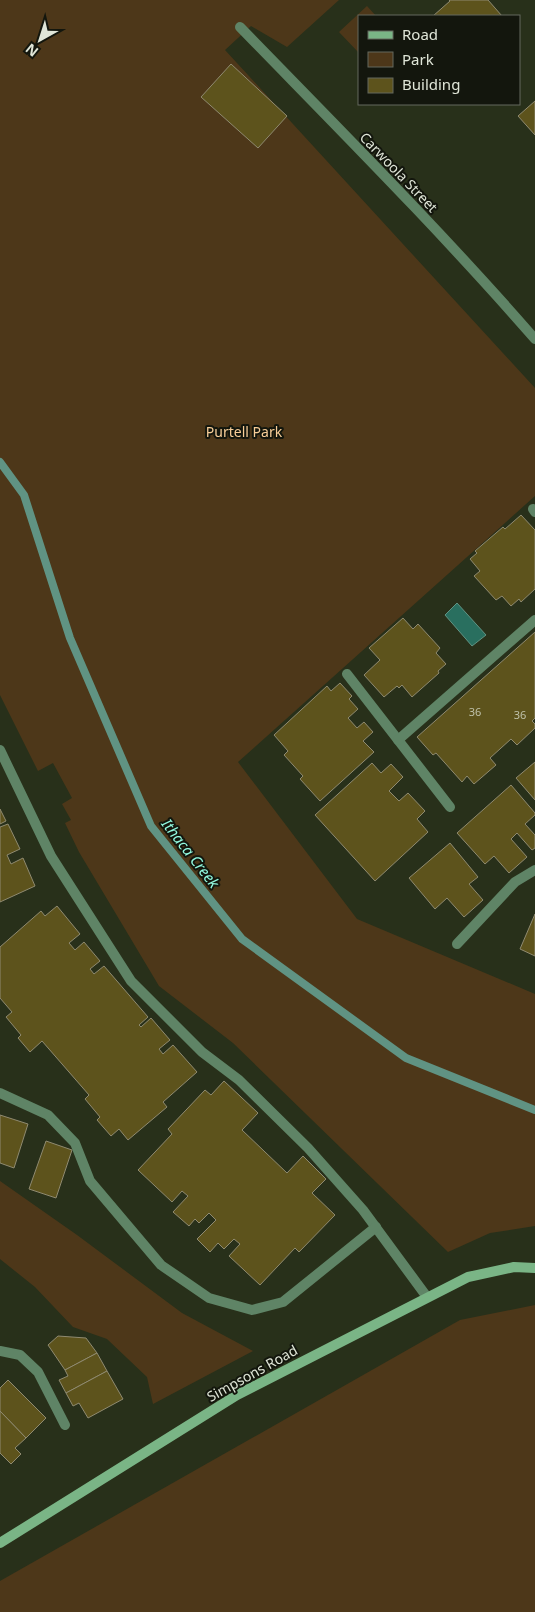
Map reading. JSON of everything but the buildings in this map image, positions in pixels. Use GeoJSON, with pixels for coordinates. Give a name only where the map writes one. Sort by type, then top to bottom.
{"type":"FeatureCollection","features":[{"type":"Feature","properties":{"kind":"main road","name":"Simpsons Road"},"geometry":{"type":"LineString","coordinates":[[0,1543],[236,1395],[468,1277],[514,1267],[535,1268]]}},
{"type":"Feature","properties":{"kind":"street","name":"Carwoola Street"},"geometry":{"type":"LineString","coordinates":[[240,27],[476,274],[535,339]]}},
{"type":"Feature","properties":{"kind":"street"},"geometry":{"type":"LineString","coordinates":[[398,740],[535,620]]}},
{"type":"Feature","properties":{"kind":"street"},"geometry":{"type":"LineString","coordinates":[[347,674],[450,807]]}},
{"type":"Feature","properties":{"kind":"street"},"geometry":{"type":"LineString","coordinates":[[0,750],[51,856],[131,981],[202,1052],[238,1080],[308,1148],[376,1228],[427,1297]]}},
{"type":"Feature","properties":{"kind":"street"},"geometry":{"type":"LineString","coordinates":[[458,944],[515,882],[535,870]]}},
{"type":"Feature","properties":{"kind":"street"},"geometry":{"type":"LineString","coordinates":[[0,1093],[48,1115],[76,1143],[90,1181],[161,1265],[209,1298],[252,1310],[283,1302],[376,1228]]}},
{"type":"Feature","properties":{"kind":"street"},"geometry":{"type":"LineString","coordinates":[[0,1351],[20,1355],[38,1372],[65,1425]]}},
{"type":"Feature","properties":{"kind":"green space","name":"Purtell Park"},"geometry":{"type":"Polygon","coordinates":[[[0,0],[339,0],[287,47],[251,26],[225,50],[535,388],[535,496],[238,762],[357,919],[535,994],[535,1226],[490,1233],[448,1252],[233,1043],[159,986],[79,852],[65,823],[71,820],[62,804],[72,798],[53,763],[38,771],[0,695],[0,0]]]}},
{"type":"Feature","properties":{"kind":"green space"},"geometry":{"type":"Polygon","coordinates":[[[367,6],[375,15],[358,15],[358,52],[339,32],[367,6]]]}},
{"type":"Feature","properties":{"kind":"green space"},"geometry":{"type":"Polygon","coordinates":[[[0,1181],[182,1313],[253,1351],[153,1404],[147,1377],[107,1339],[73,1327],[35,1287],[0,1259],[0,1181]]]}},
{"type":"Feature","properties":{"kind":"green space"},"geometry":{"type":"Polygon","coordinates":[[[535,1305],[535,1612],[0,1612],[0,1581],[460,1320],[535,1305]]]}},
{"type":"Feature","properties":{"kind":"water"},"geometry":{"type":"Polygon","coordinates":[[[457,603],[486,635],[472,646],[445,615],[457,603]]]}},
{"type":"Feature","properties":{"kind":"waterway","name":"Ithaca Creek"},"geometry":{"type":"LineString","coordinates":[[0,462],[24,495],[70,638],[151,826],[242,939],[406,1058],[535,1110]]}}]}
